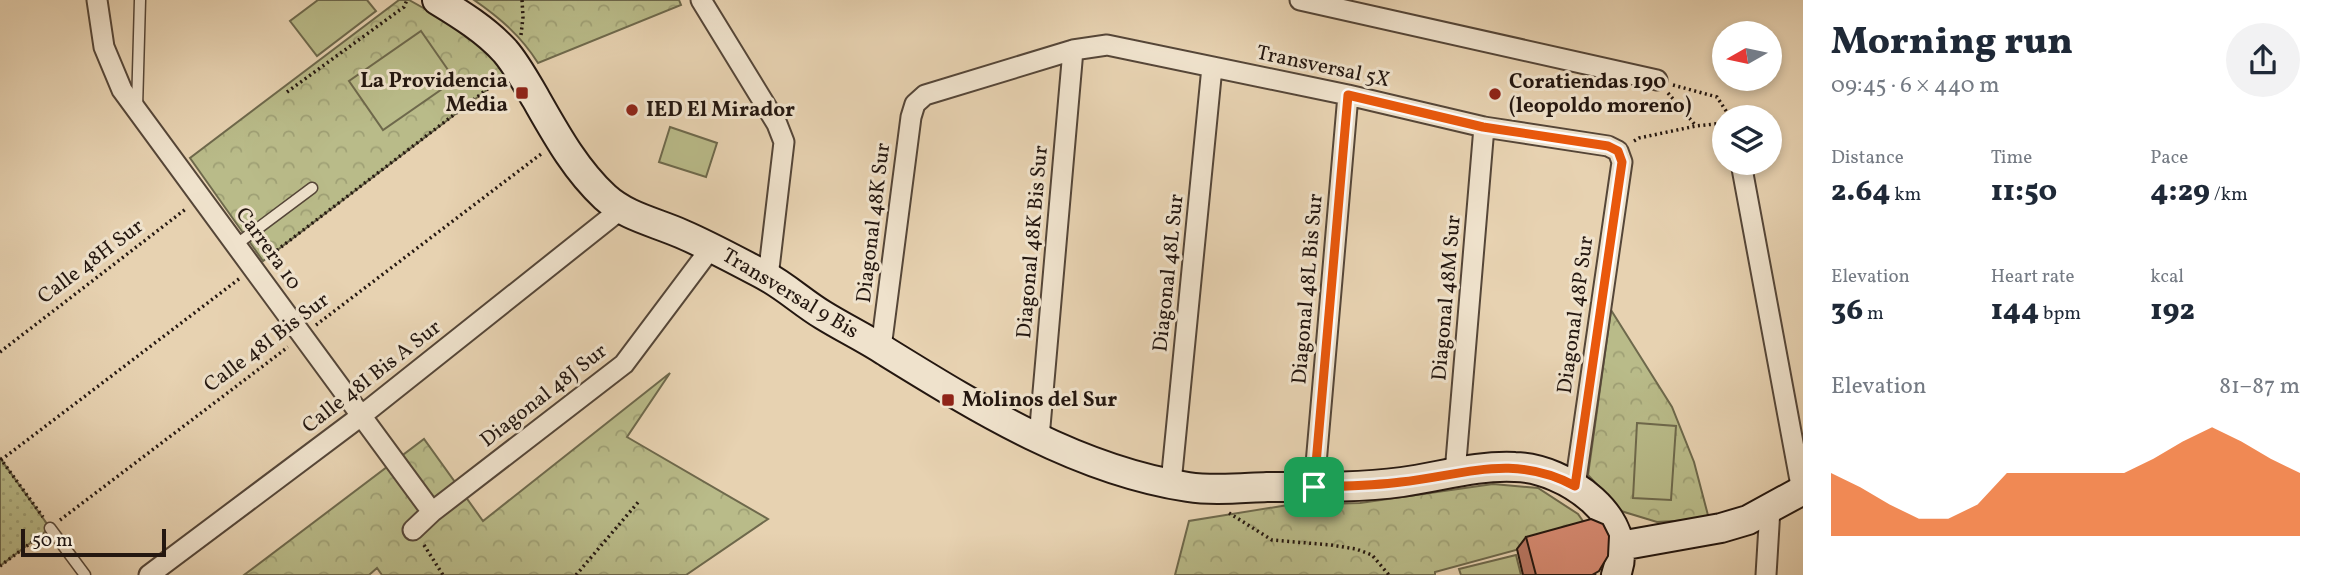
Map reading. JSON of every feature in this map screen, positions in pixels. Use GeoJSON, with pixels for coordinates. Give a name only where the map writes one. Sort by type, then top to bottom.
{"type":"FeatureCollection","features":[{"type":"Feature","properties":{"kind":"street","name":"Carrera 10"},"geometry":{"type":"LineString","coordinates":[[97,0],[98,23],[112,69],[136,110],[432,512]]}},
{"type":"Feature","properties":{"kind":"street","name":"Transversal 9 Bis"},"geometry":{"type":"LineString","coordinates":[[437,0],[474,24],[505,50],[577,165],[594,186],[620,209],[712,248],[768,277],[823,315],[978,409],[1039,438],[1126,472],[1191,488],[1314,487],[1401,482],[1515,467],[1555,475],[1575,486],[1602,510],[1616,531],[1620,546]]}},
{"type":"Feature","properties":{"kind":"street"},"geometry":{"type":"LineString","coordinates":[[701,0],[777,124],[784,142],[768,277]]}},
{"type":"Feature","properties":{"kind":"street"},"geometry":{"type":"LineString","coordinates":[[1300,0],[1360,7],[1657,80]]}},
{"type":"Feature","properties":{"kind":"street","name":"Transversal 5X"},"geometry":{"type":"LineString","coordinates":[[915,104],[925,94],[1073,50],[1107,45],[1348,95],[1483,127],[1608,146],[1618,151]]}},
{"type":"Feature","properties":{"kind":"street","name":"Diagonal 48K Bis Sur"},"geometry":{"type":"LineString","coordinates":[[1039,438],[1073,50]]}},
{"type":"Feature","properties":{"kind":"street","name":"Diagonal 48L Sur"},"geometry":{"type":"LineString","coordinates":[[1171,483],[1212,66]]}},
{"type":"Feature","properties":{"kind":"street","name":"Diagonal 48L Bis Sur"},"geometry":{"type":"LineString","coordinates":[[1314,487],[1348,95]]}},
{"type":"Feature","properties":{"kind":"street","name":"Diagonal 48K Sur"},"geometry":{"type":"LineString","coordinates":[[881,348],[909,131],[915,104]]}},
{"type":"Feature","properties":{"kind":"street","name":"Diagonal 48M Sur"},"geometry":{"type":"LineString","coordinates":[[1455,473],[1483,127]]}},
{"type":"Feature","properties":{"kind":"street","name":"Diagonal 48P Sur"},"geometry":{"type":"LineString","coordinates":[[1575,486],[1622,162],[1618,151]]}},
{"type":"Feature","properties":{"kind":"street"},"geometry":{"type":"LineString","coordinates":[[1616,575],[1621,560],[1620,546],[1721,528],[1748,520],[1802,491],[1743,175]]}},
{"type":"Feature","properties":{"kind":"street","name":"Calle 48I Bis A Sur"},"geometry":{"type":"LineString","coordinates":[[149,575],[361,416],[620,209]]}},
{"type":"Feature","properties":{"kind":"street","name":"Diagonal 48J Sur"},"geometry":{"type":"LineString","coordinates":[[413,530],[432,512],[624,364],[712,248]]}},
{"type":"Feature","properties":{"kind":"street"},"geometry":{"type":"LineString","coordinates":[[1766,575],[1770,509]]}},
{"type":"Feature","properties":{"kind":"lane"},"geometry":{"type":"LineString","coordinates":[[136,110],[141,0]]}},
{"type":"Feature","properties":{"kind":"lane"},"geometry":{"type":"LineString","coordinates":[[237,244],[312,188]]}},
{"type":"Feature","properties":{"kind":"lane"},"geometry":{"type":"LineString","coordinates":[[50,528],[85,575]]}},
{"type":"Feature","properties":{"kind":"path"},"geometry":{"type":"LineString","coordinates":[[287,92],[404,7],[407,0]]}},
{"type":"Feature","properties":{"kind":"path"},"geometry":{"type":"LineString","coordinates":[[520,44],[522,0]]}},
{"type":"Feature","properties":{"kind":"path"},"geometry":{"type":"LineString","coordinates":[[1657,80],[1717,97],[1722,105]]}},
{"type":"Feature","properties":{"kind":"path"},"geometry":{"type":"LineString","coordinates":[[1657,80],[1696,126]]}},
{"type":"Feature","properties":{"kind":"path"},"geometry":{"type":"LineString","coordinates":[[1618,151],[1639,138],[1712,124]]}},
{"type":"Feature","properties":{"kind":"path","name":"Calle 48I Bis Sur"},"geometry":{"type":"LineString","coordinates":[[0,566],[549,148]]}},
{"type":"Feature","properties":{"kind":"path","name":"Calle 48H Sur"},"geometry":{"type":"LineString","coordinates":[[0,352],[202,197]]}},
{"type":"Feature","properties":{"kind":"path"},"geometry":{"type":"LineString","coordinates":[[0,458],[50,528]]}},
{"type":"Feature","properties":{"kind":"path"},"geometry":{"type":"LineString","coordinates":[[576,575],[640,500]]}},
{"type":"Feature","properties":{"kind":"path"},"geometry":{"type":"LineString","coordinates":[[1227,511],[1272,540],[1331,545],[1373,555],[1390,575]]}},
{"type":"Feature","properties":{"kind":"path"},"geometry":{"type":"LineString","coordinates":[[413,530],[443,575]]}},
{"type":"Feature","properties":{"kind":"green space"},"geometry":{"type":"Polygon","coordinates":[[[318,0],[367,0],[376,11],[317,56],[290,21],[318,0]]]}},
{"type":"Feature","properties":{"kind":"green space"},"geometry":{"type":"Polygon","coordinates":[[[399,0],[409,0],[468,33],[508,74],[263,261],[190,158],[399,0]]]}},
{"type":"Feature","properties":{"kind":"green space"},"geometry":{"type":"Polygon","coordinates":[[[474,0],[679,0],[681,5],[538,63],[509,28],[474,0]]]}},
{"type":"Feature","properties":{"kind":"green space"},"geometry":{"type":"Polygon","coordinates":[[[421,31],[455,80],[383,130],[349,81],[421,31]]]}},
{"type":"Feature","properties":{"kind":"green space"},"geometry":{"type":"Polygon","coordinates":[[[670,127],[717,143],[706,177],[659,162],[670,127]]]}},
{"type":"Feature","properties":{"kind":"green space"},"geometry":{"type":"Polygon","coordinates":[[[1611,310],[1672,407],[1694,462],[1709,519],[1657,522],[1621,511],[1588,475],[1611,310]]]}},
{"type":"Feature","properties":{"kind":"green space"},"geometry":{"type":"Polygon","coordinates":[[[670,373],[627,437],[768,519],[686,575],[382,575],[377,568],[369,575],[244,575],[424,439],[483,521],[670,373]]]}},
{"type":"Feature","properties":{"kind":"green space"},"geometry":{"type":"Polygon","coordinates":[[[1637,423],[1676,426],[1671,500],[1633,498],[1637,423]]]}},
{"type":"Feature","properties":{"kind":"green space"},"geometry":{"type":"Polygon","coordinates":[[[0,458],[50,528],[0,566],[0,458]]]}},
{"type":"Feature","properties":{"kind":"green space"},"geometry":{"type":"Polygon","coordinates":[[[1493,484],[1538,488],[1578,514],[1594,537],[1582,532],[1435,572],[1435,575],[1175,575],[1189,521],[1288,505],[1360,503],[1493,484]]]}},
{"type":"Feature","properties":{"kind":"green space"},"geometry":{"type":"Polygon","coordinates":[[[1516,555],[1521,575],[1461,575],[1459,569],[1516,555]]]}},
{"type":"Feature","properties":{"kind":"building"},"geometry":{"type":"Polygon","coordinates":[[[1591,519],[1603,524],[1609,536],[1608,556],[1599,571],[1592,575],[1536,575],[1526,537],[1591,519]]]}},
{"type":"Feature","properties":{"kind":"place","name":"La Providencia Media"},"geometry":{"type":"Point","coordinates":[522,93]}},
{"type":"Feature","properties":{"kind":"place","name":"Coratiendas 190 (leopoldo moreno)"},"geometry":{"type":"Point","coordinates":[1495,94]}},
{"type":"Feature","properties":{"kind":"place","name":"IED El Mirador"},"geometry":{"type":"Point","coordinates":[632,110]}},
{"type":"Feature","properties":{"kind":"place","name":"Molinos del Sur"},"geometry":{"type":"Point","coordinates":[948,400]}},
{"type":"Feature","properties":{"kind":"route"},"geometry":{"type":"LineString","coordinates":[[1348,95],[1483,127],[1608,146],[1618,151],[1622,162],[1575,486],[1555,475],[1515,467],[1490,468],[1401,482],[1314,487],[1348,95]]}}]}
